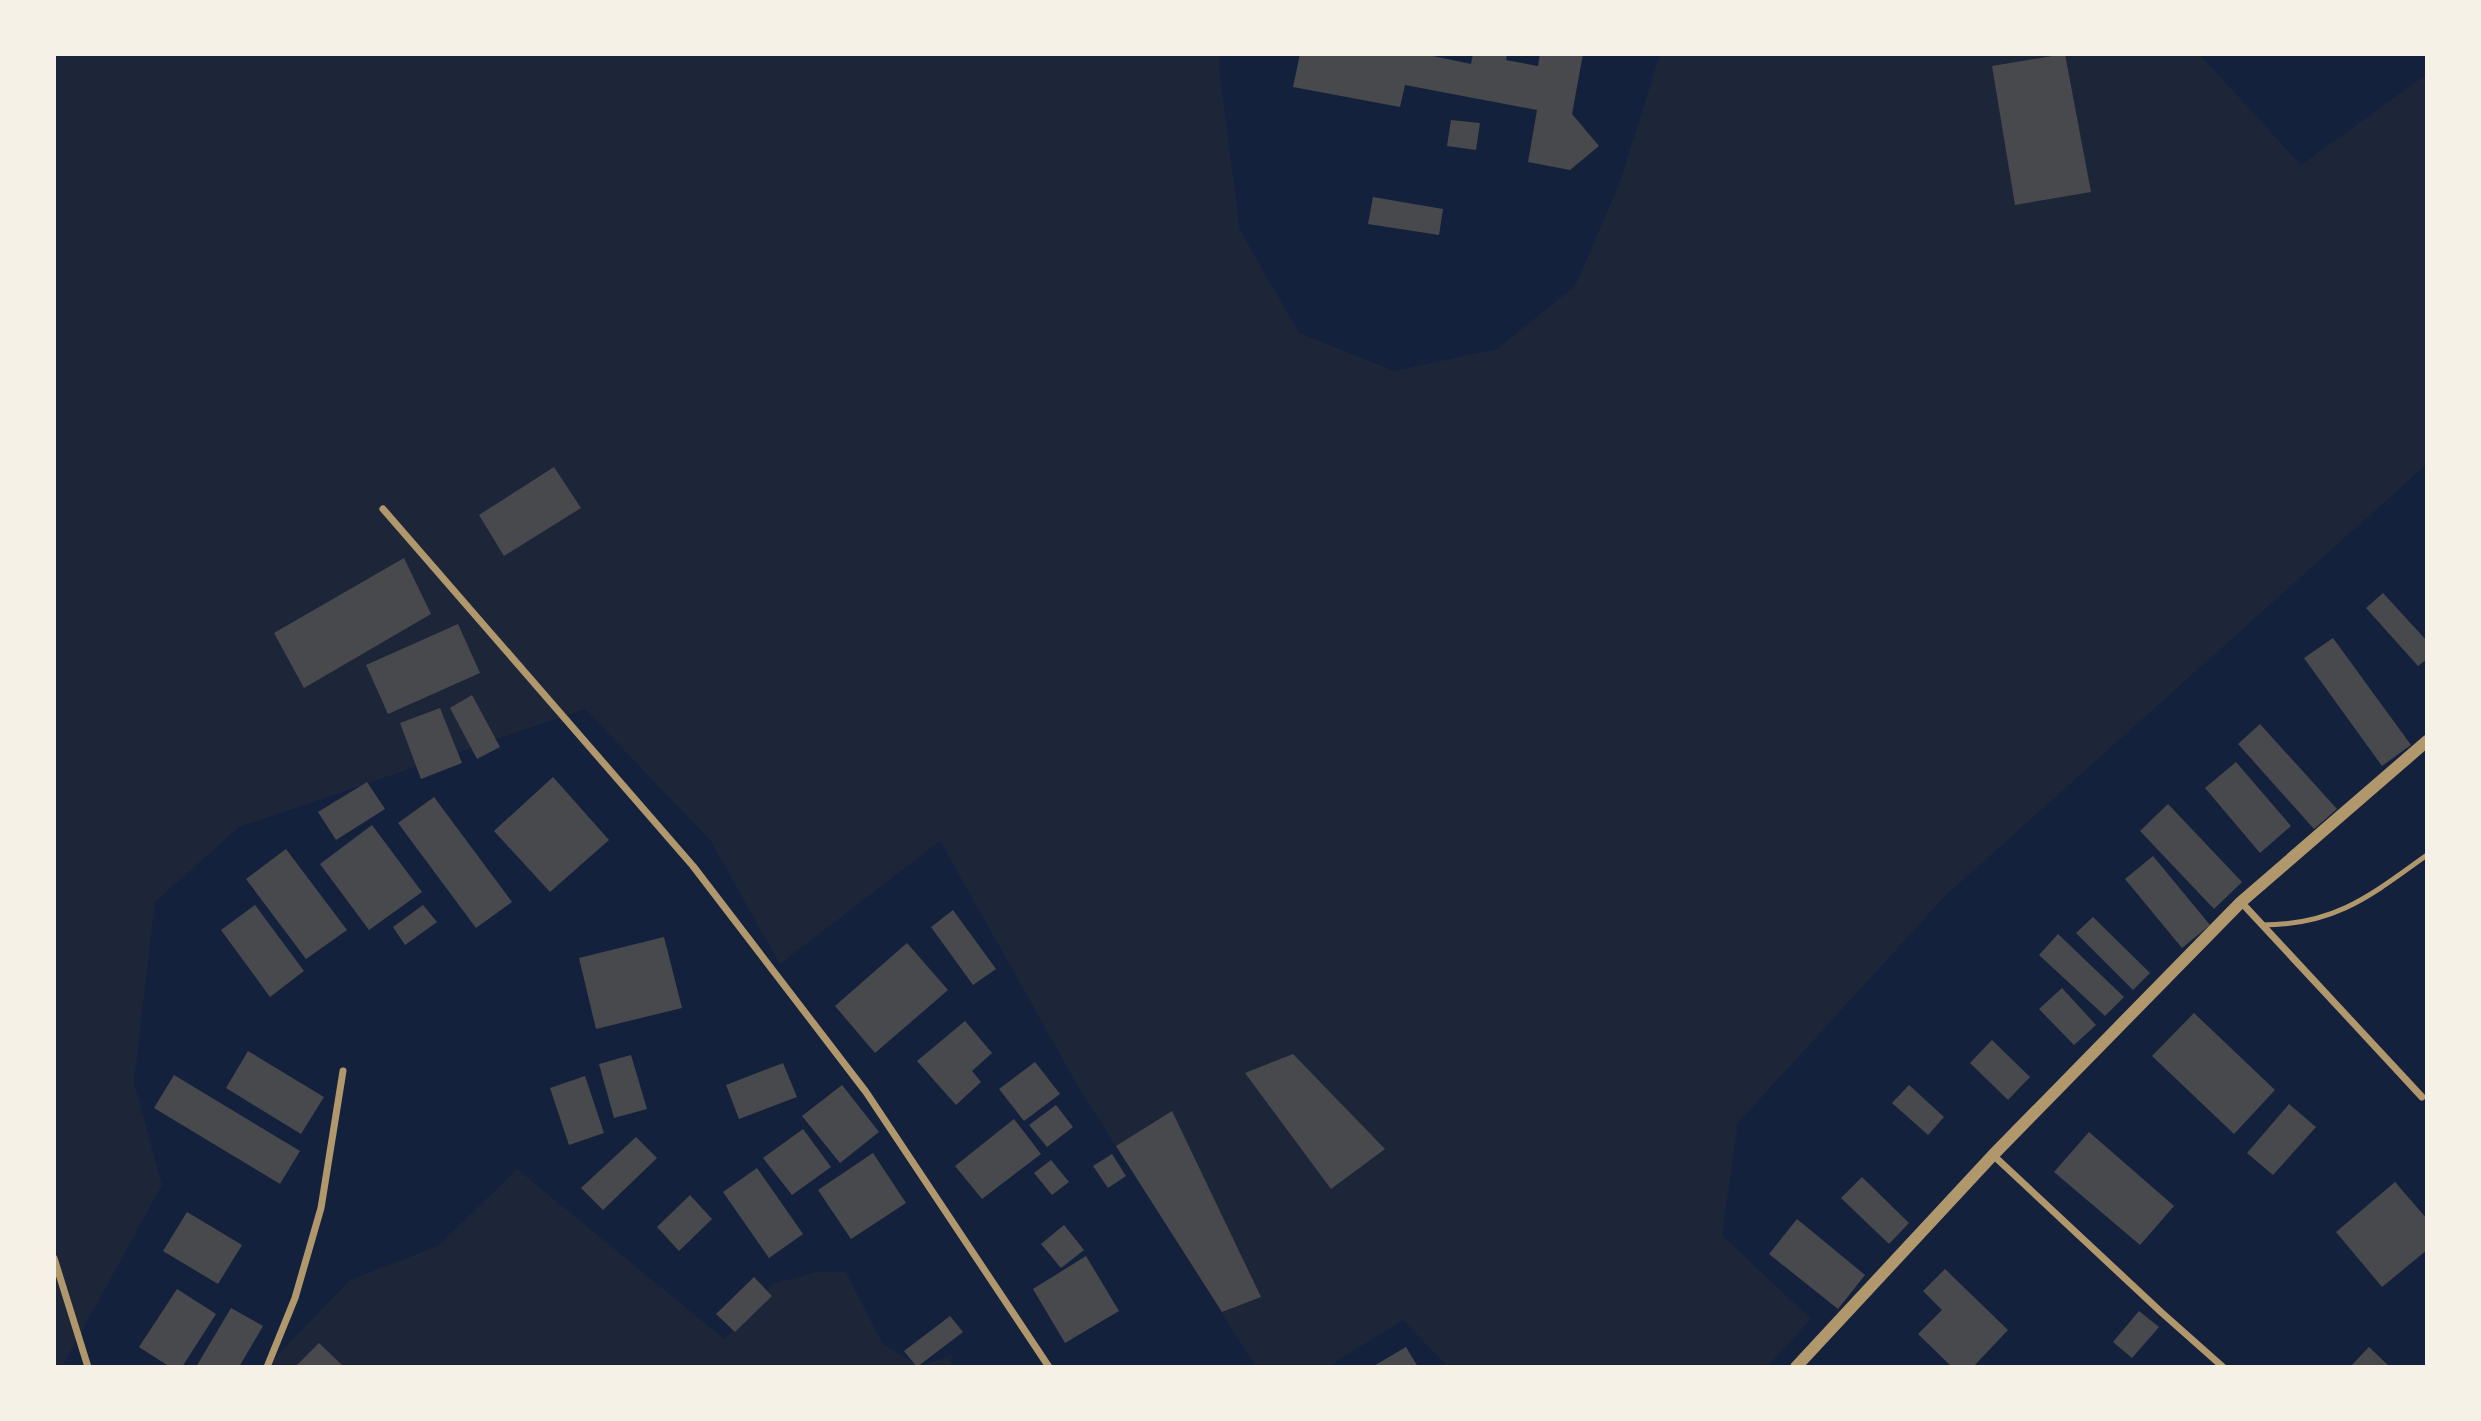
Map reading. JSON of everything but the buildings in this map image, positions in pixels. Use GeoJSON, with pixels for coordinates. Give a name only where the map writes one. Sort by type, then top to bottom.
{"type":"FeatureCollection","features":[{"type":"Feature","properties":{"kind":"street"},"geometry":{"type":"LineString","coordinates":[[383,509],[694,866],[866,1091],[1049,1367]]}},
{"type":"Feature","properties":{"kind":"street"},"geometry":{"type":"LineString","coordinates":[[1796,1367],[1993,1155],[2241,902],[2427,741]]}},
{"type":"Feature","properties":{"kind":"street"},"geometry":{"type":"LineString","coordinates":[[2241,902],[2422,1097]]}},
{"type":"Feature","properties":{"kind":"street"},"geometry":{"type":"LineString","coordinates":[[267,1367],[295,1298],[321,1208],[343,1071]]}},
{"type":"Feature","properties":{"kind":"street"},"geometry":{"type":"LineString","coordinates":[[1993,1155],[2223,1367]]}},
{"type":"Feature","properties":{"kind":"street"},"geometry":{"type":"LineString","coordinates":[[54,1258],[88,1367]]}},
{"type":"Feature","properties":{"kind":"lane"},"geometry":{"type":"LineString","coordinates":[[2262,925],[2290,925],[2311,921],[2350,907],[2427,855]]}},
{"type":"Feature","properties":{"kind":"shaded area"},"geometry":{"type":"Polygon","coordinates":[[[54,54],[1221,54],[1218,61],[1240,230],[1299,333],[1394,371],[1497,349],[1575,286],[1620,182],[1660,54],[2199,54],[2301,165],[2427,74],[2427,464],[1946,895],[1738,1123],[1722,1235],[1811,1319],[1767,1367],[1448,1367],[1403,1320],[1327,1367],[1256,1367],[1079,1088],[940,841],[780,964],[710,840],[585,709],[239,827],[155,902],[134,1082],[162,1185],[62,1367],[54,1367],[54,54]]]}},
{"type":"Feature","properties":{"kind":"shaded area"},"geometry":{"type":"Polygon","coordinates":[[[517,1169],[724,1339],[749,1314],[772,1284],[816,1272],[846,1272],[882,1343],[920,1367],[266,1367],[350,1280],[438,1246],[517,1169]]]}},
{"type":"Feature","properties":{"kind":"shaded area"},"geometry":{"type":"Polygon","coordinates":[[[952,1355],[950,1367],[920,1367],[952,1355]]]}}]}
